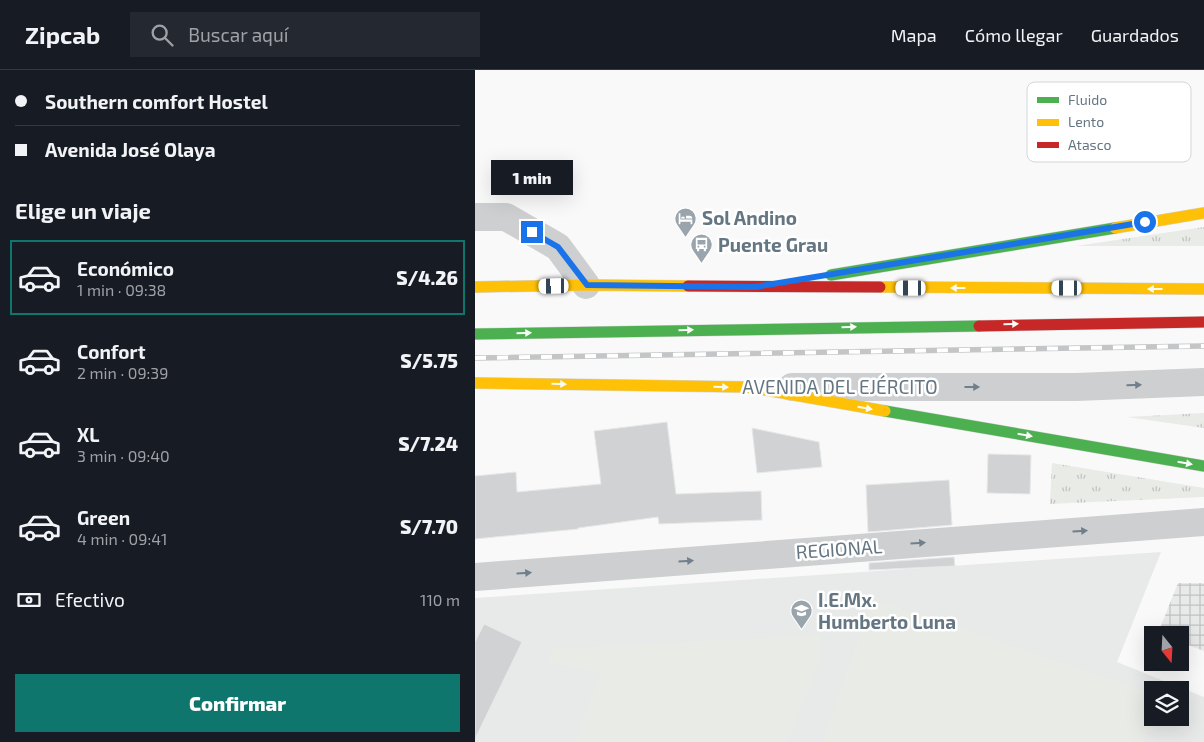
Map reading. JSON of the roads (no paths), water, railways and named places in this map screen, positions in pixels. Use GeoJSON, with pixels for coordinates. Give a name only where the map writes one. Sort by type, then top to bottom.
{"type":"FeatureCollection","features":[{"type":"Feature","properties":{"kind":"main road"},"geometry":{"type":"LineString","coordinates":[[755,287],[1204,212]]}},
{"type":"Feature","properties":{"kind":"main road"},"geometry":{"type":"LineString","coordinates":[[475,287],[587,285],[1204,289]]}},
{"type":"Feature","properties":{"kind":"main road"},"geometry":{"type":"LineString","coordinates":[[475,334],[1204,322]]}},
{"type":"Feature","properties":{"kind":"main road","name":"AVENIDA DEL EJÉRCITO"},"geometry":{"type":"LineString","coordinates":[[475,383],[748,387]]}},
{"type":"Feature","properties":{"kind":"main road"},"geometry":{"type":"LineString","coordinates":[[748,387],[1204,466]]}},
{"type":"Feature","properties":{"kind":"street"},"geometry":{"type":"LineString","coordinates":[[475,217],[506,216],[558,247],[587,285]]}},
{"type":"Feature","properties":{"kind":"street","name":"AVENIDA DEL EJÉRCITO"},"geometry":{"type":"LineString","coordinates":[[748,387],[1075,387],[1204,382]]}},
{"type":"Feature","properties":{"kind":"street","name":"REGIONAL"},"geometry":{"type":"LineString","coordinates":[[475,577],[1204,522]]}},
{"type":"Feature","properties":{"kind":"railway"},"geometry":{"type":"LineString","coordinates":[[475,358],[1204,346]]}},
{"type":"Feature","properties":{"kind":"place","name":"Sol Andino"},"geometry":{"type":"Point","coordinates":[686,237]}},
{"type":"Feature","properties":{"kind":"place","name":"Puente Grau"},"geometry":{"type":"Point","coordinates":[702,264]}},
{"type":"Feature","properties":{"kind":"place","name":"I.E.Mx. Humberto Luna"},"geometry":{"type":"Point","coordinates":[802,630]}}]}
